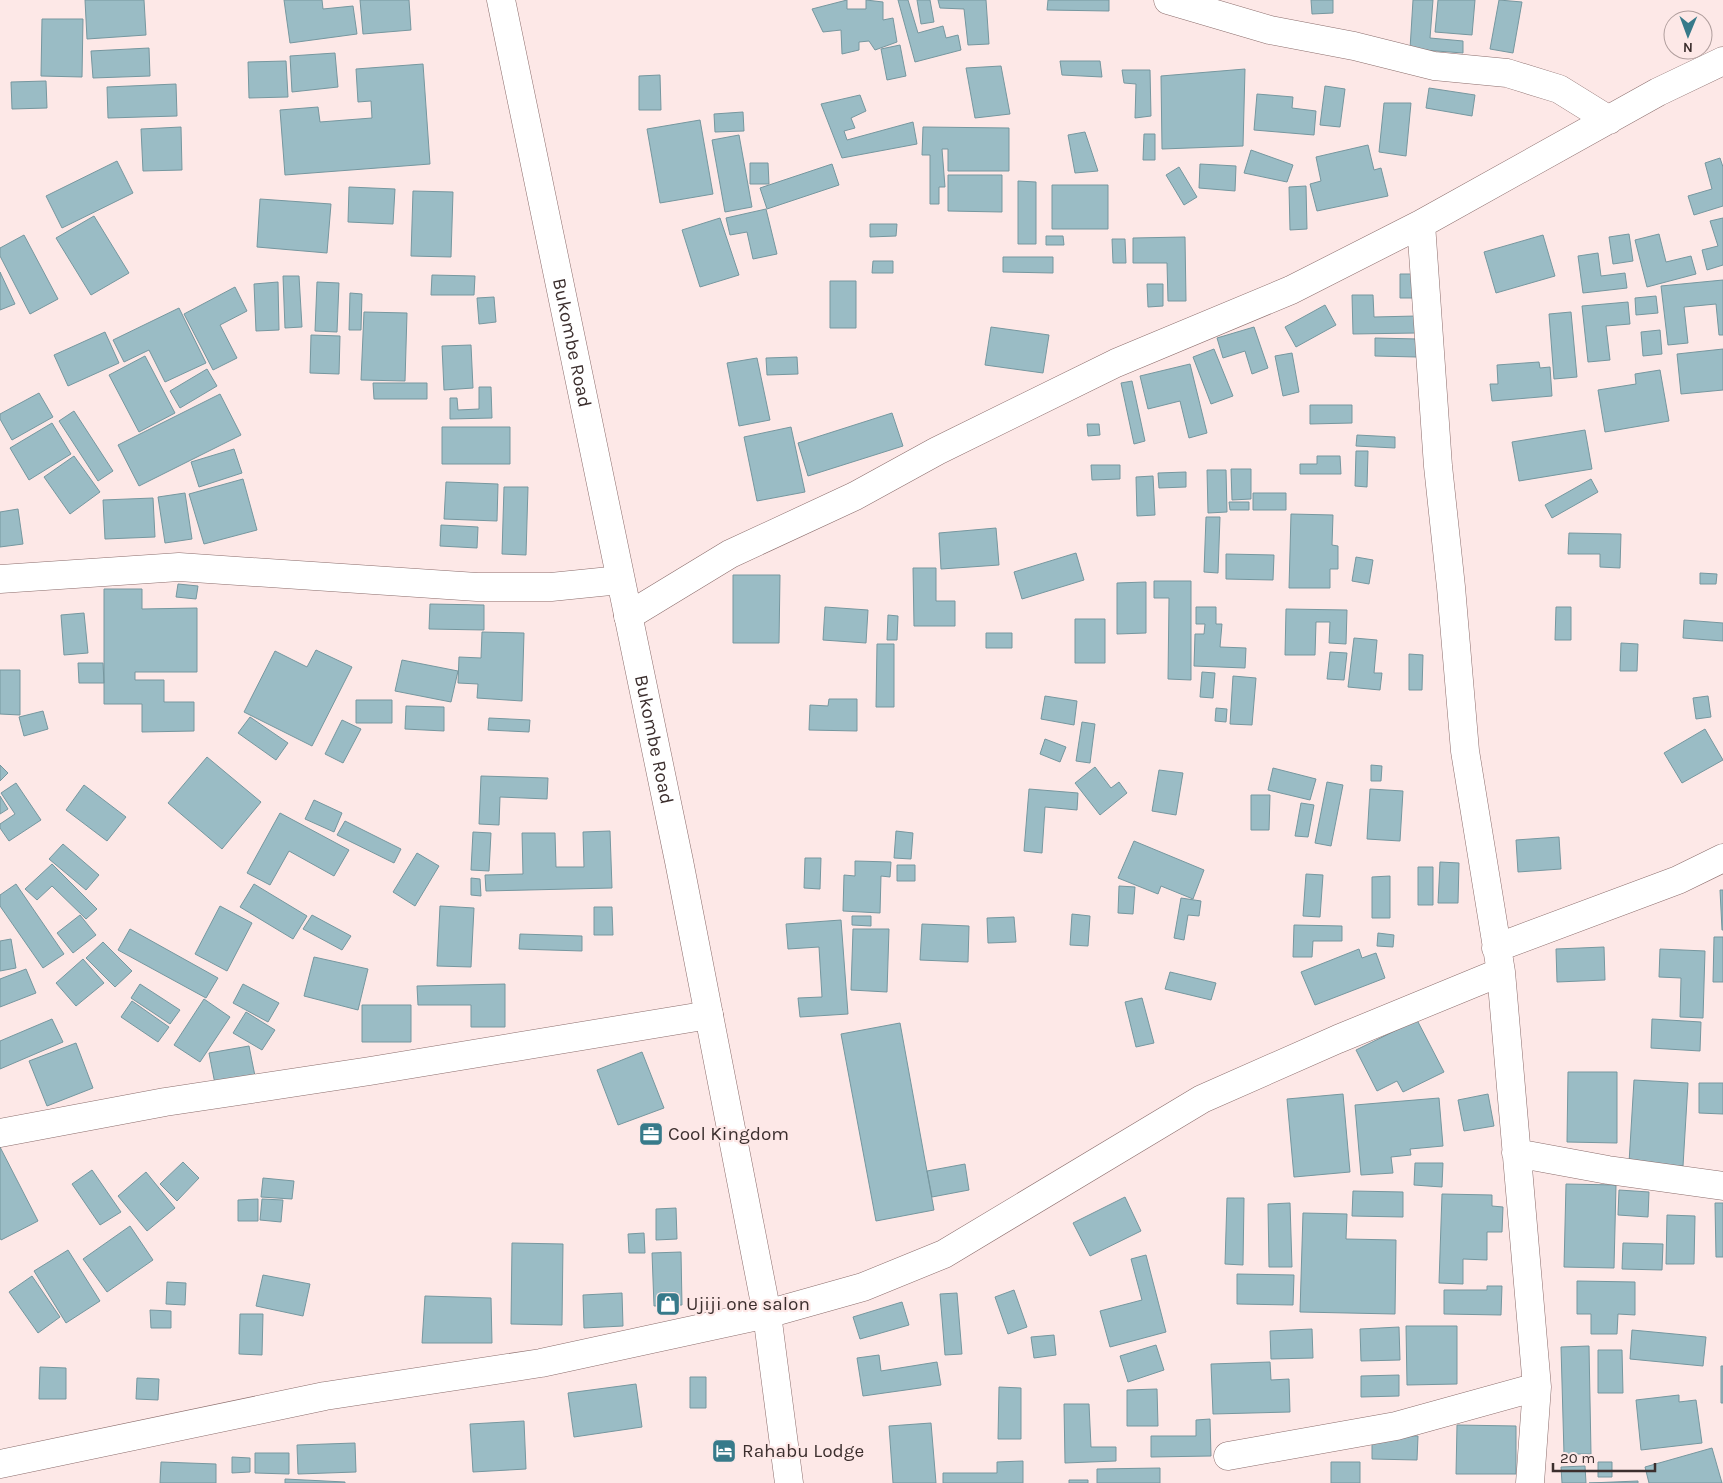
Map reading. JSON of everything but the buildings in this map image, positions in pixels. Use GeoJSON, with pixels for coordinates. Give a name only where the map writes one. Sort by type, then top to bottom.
{"type":"FeatureCollection","features":[{"type":"Feature","properties":{"kind":"street","name":"Bukombe Road"},"geometry":{"type":"LineString","coordinates":[[501,0],[709,1014],[767,1314],[789,1483]]}},
{"type":"Feature","properties":{"kind":"street"},"geometry":{"type":"LineString","coordinates":[[1168,0],[1270,30],[1354,46],[1434,66],[1507,73],[1559,89],[1609,120]]}},
{"type":"Feature","properties":{"kind":"street"},"geometry":{"type":"LineString","coordinates":[[628,616],[730,554],[856,496],[937,451],[1116,363],[1292,290],[1421,224],[1609,120],[1723,61]]}},
{"type":"Feature","properties":{"kind":"street"},"geometry":{"type":"LineString","coordinates":[[1421,224],[1438,466],[1452,587],[1465,751],[1498,960],[1537,1386],[1530,1483]]}},
{"type":"Feature","properties":{"kind":"street"},"geometry":{"type":"LineString","coordinates":[[0,579],[179,567],[477,587],[551,587],[620,580]]}},
{"type":"Feature","properties":{"kind":"street"},"geometry":{"type":"LineString","coordinates":[[4,1483],[0,1464],[325,1396],[541,1364],[767,1314],[863,1288],[944,1254],[1202,1099],[1338,1039],[1498,960],[1723,858]]}},
{"type":"Feature","properties":{"kind":"street"},"geometry":{"type":"LineString","coordinates":[[0,1133],[165,1102],[370,1071],[709,1014]]}},
{"type":"Feature","properties":{"kind":"street"},"geometry":{"type":"LineString","coordinates":[[1516,1153],[1608,1170],[1723,1186]]}},
{"type":"Feature","properties":{"kind":"street"},"geometry":{"type":"LineString","coordinates":[[1228,1456],[1396,1426],[1537,1386]]}},
{"type":"Feature","properties":{"kind":"place","name":"Cool Kingdom"},"geometry":{"type":"Point","coordinates":[651,1134]}},
{"type":"Feature","properties":{"kind":"place","name":"Ujiji one salon"},"geometry":{"type":"Point","coordinates":[668,1304]}},
{"type":"Feature","properties":{"kind":"place","name":"Rahabu Lodge"},"geometry":{"type":"Point","coordinates":[724,1451]}}]}
